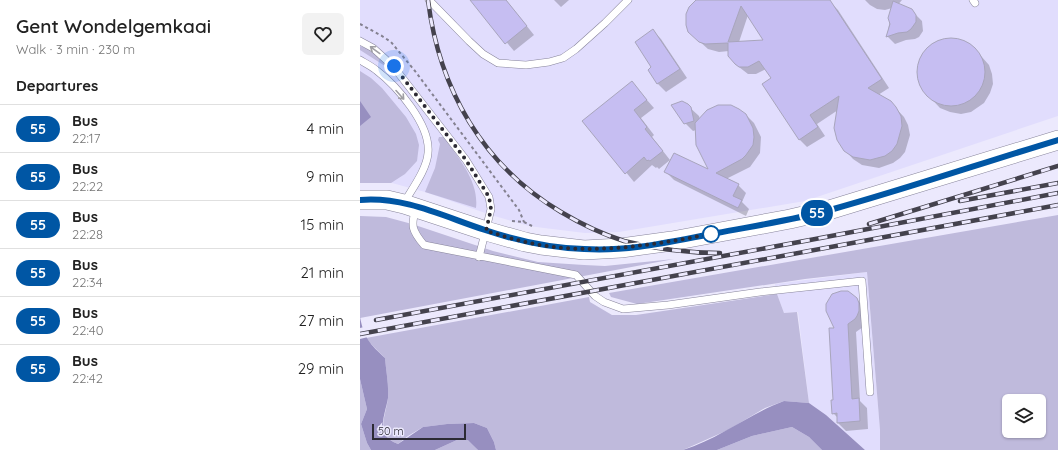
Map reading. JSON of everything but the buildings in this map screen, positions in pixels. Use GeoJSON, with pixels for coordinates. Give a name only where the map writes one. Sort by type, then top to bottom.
{"type":"FeatureCollection","features":[{"type":"Feature","properties":{"kind":"main road"},"geometry":{"type":"LineString","coordinates":[[360,200],[387,200],[488,223],[525,242],[541,245],[584,250],[621,248],[672,241],[790,219],[829,210],[1058,140]]}},
{"type":"Feature","properties":{"kind":"lane"},"geometry":{"type":"LineString","coordinates":[[429,0],[483,54],[498,62],[526,65],[544,64],[563,58],[576,49],[628,0]]}},
{"type":"Feature","properties":{"kind":"lane"},"geometry":{"type":"LineString","coordinates":[[360,41],[373,48],[394,66],[466,160],[489,197],[491,209],[479,257]]}},
{"type":"Feature","properties":{"kind":"lane"},"geometry":{"type":"LineString","coordinates":[[360,60],[374,69],[389,83],[420,121],[426,133],[428,153],[427,162],[410,205],[412,224],[415,234],[424,245],[576,275],[595,296],[604,302],[623,309],[668,305],[760,292],[862,281],[870,392]]}},
{"type":"Feature","properties":{"kind":"path"},"geometry":{"type":"LineString","coordinates":[[488,223],[504,220],[524,222],[539,229]]}},
{"type":"Feature","properties":{"kind":"shaded area"},"geometry":{"type":"Polygon","coordinates":[[[360,0],[1058,0],[1058,116],[805,201],[619,232],[585,233],[529,226],[491,215],[425,192],[392,183],[360,183],[360,0]]]}},
{"type":"Feature","properties":{"kind":"shaded area"},"geometry":{"type":"Polygon","coordinates":[[[360,46],[369,49],[387,64],[385,66],[360,50],[360,46]]]}},
{"type":"Feature","properties":{"kind":"shaded area"},"geometry":{"type":"Polygon","coordinates":[[[360,71],[382,88],[406,117],[416,134],[419,145],[417,161],[405,174],[391,183],[360,183],[360,71]]]}},
{"type":"Feature","properties":{"kind":"shaded area"},"geometry":{"type":"Polygon","coordinates":[[[360,101],[371,117],[360,126],[360,101]]]}},
{"type":"Feature","properties":{"kind":"shaded area"},"geometry":{"type":"Polygon","coordinates":[[[439,137],[443,137],[446,140],[472,180],[475,189],[476,208],[425,192],[435,168],[440,144],[438,140],[439,137]]]}},
{"type":"Feature","properties":{"kind":"shaded area"},"geometry":{"type":"Polygon","coordinates":[[[1058,215],[1058,450],[880,450],[880,430],[867,272],[805,279],[637,304],[611,297],[609,293],[1058,215]]]}},
{"type":"Feature","properties":{"kind":"shaded area"},"geometry":{"type":"Polygon","coordinates":[[[360,216],[386,217],[412,224],[493,251],[538,262],[605,266],[674,259],[360,318],[360,216]]]}},
{"type":"Feature","properties":{"kind":"shaded area"},"geometry":{"type":"Polygon","coordinates":[[[867,272],[880,430],[880,450],[865,450],[826,415],[809,403],[798,312],[784,313],[775,284],[867,272]]]}},
{"type":"Feature","properties":{"kind":"shaded area"},"geometry":{"type":"Polygon","coordinates":[[[777,294],[784,313],[797,312],[809,403],[784,401],[765,408],[728,430],[683,450],[496,450],[487,428],[474,423],[423,427],[398,444],[386,436],[383,424],[388,398],[385,358],[366,338],[589,297],[590,302],[612,315],[636,315],[777,294]]]}},
{"type":"Feature","properties":{"kind":"shaded area"},"geometry":{"type":"Polygon","coordinates":[[[360,317],[363,330],[368,340],[385,358],[388,398],[383,430],[386,436],[398,444],[423,427],[474,423],[487,428],[496,450],[478,450],[468,440],[457,440],[435,450],[371,450],[367,443],[361,424],[367,409],[360,379],[360,317]]]}},
{"type":"Feature","properties":{"kind":"shaded area"},"geometry":{"type":"Polygon","coordinates":[[[360,379],[367,409],[361,424],[367,443],[371,450],[360,450],[360,379]]]}},
{"type":"Feature","properties":{"kind":"shaded area"},"geometry":{"type":"Polygon","coordinates":[[[784,401],[809,403],[826,415],[865,450],[822,450],[809,437],[792,427],[752,436],[717,450],[683,450],[709,440],[771,406],[784,401]]]}},
{"type":"Feature","properties":{"kind":"shaded area"},"geometry":{"type":"Polygon","coordinates":[[[792,427],[809,437],[822,450],[717,450],[752,436],[792,427]]]}},
{"type":"Feature","properties":{"kind":"shaded area"},"geometry":{"type":"Polygon","coordinates":[[[457,440],[469,440],[478,450],[435,450],[457,440]]]}},
{"type":"Feature","properties":{"kind":"pier"},"geometry":{"type":"Polygon","coordinates":[[[364,327],[368,337],[360,339],[360,328],[364,327]]]}},
{"type":"Feature","properties":{"kind":"railway"},"geometry":{"type":"LineString","coordinates":[[428,0],[442,64],[454,94],[469,122],[488,148],[509,172],[533,193],[576,221],[624,241],[672,250],[720,253]]}},
{"type":"Feature","properties":{"kind":"railway"},"geometry":{"type":"LineString","coordinates":[[869,224],[1058,166]]}},
{"type":"Feature","properties":{"kind":"railway"},"geometry":{"type":"LineString","coordinates":[[960,201],[1058,183]]}},
{"type":"Feature","properties":{"kind":"railway"},"geometry":{"type":"LineString","coordinates":[[376,320],[1058,193]]}},
{"type":"Feature","properties":{"kind":"railway"},"geometry":{"type":"LineString","coordinates":[[360,334],[1058,205]]}},
{"type":"Feature","properties":{"kind":"bus line","name":"55"},"geometry":{"type":"LineString","coordinates":[[360,200],[387,200],[416,207],[486,231],[525,242],[563,248],[605,250],[672,241],[790,219],[829,210],[1058,140]]}},
{"type":"Feature","properties":{"kind":"route"},"geometry":{"type":"LineString","coordinates":[[394,66],[466,160],[489,197],[491,209],[486,231],[533,244],[584,250],[621,248],[716,233],[711,234]]}}]}
